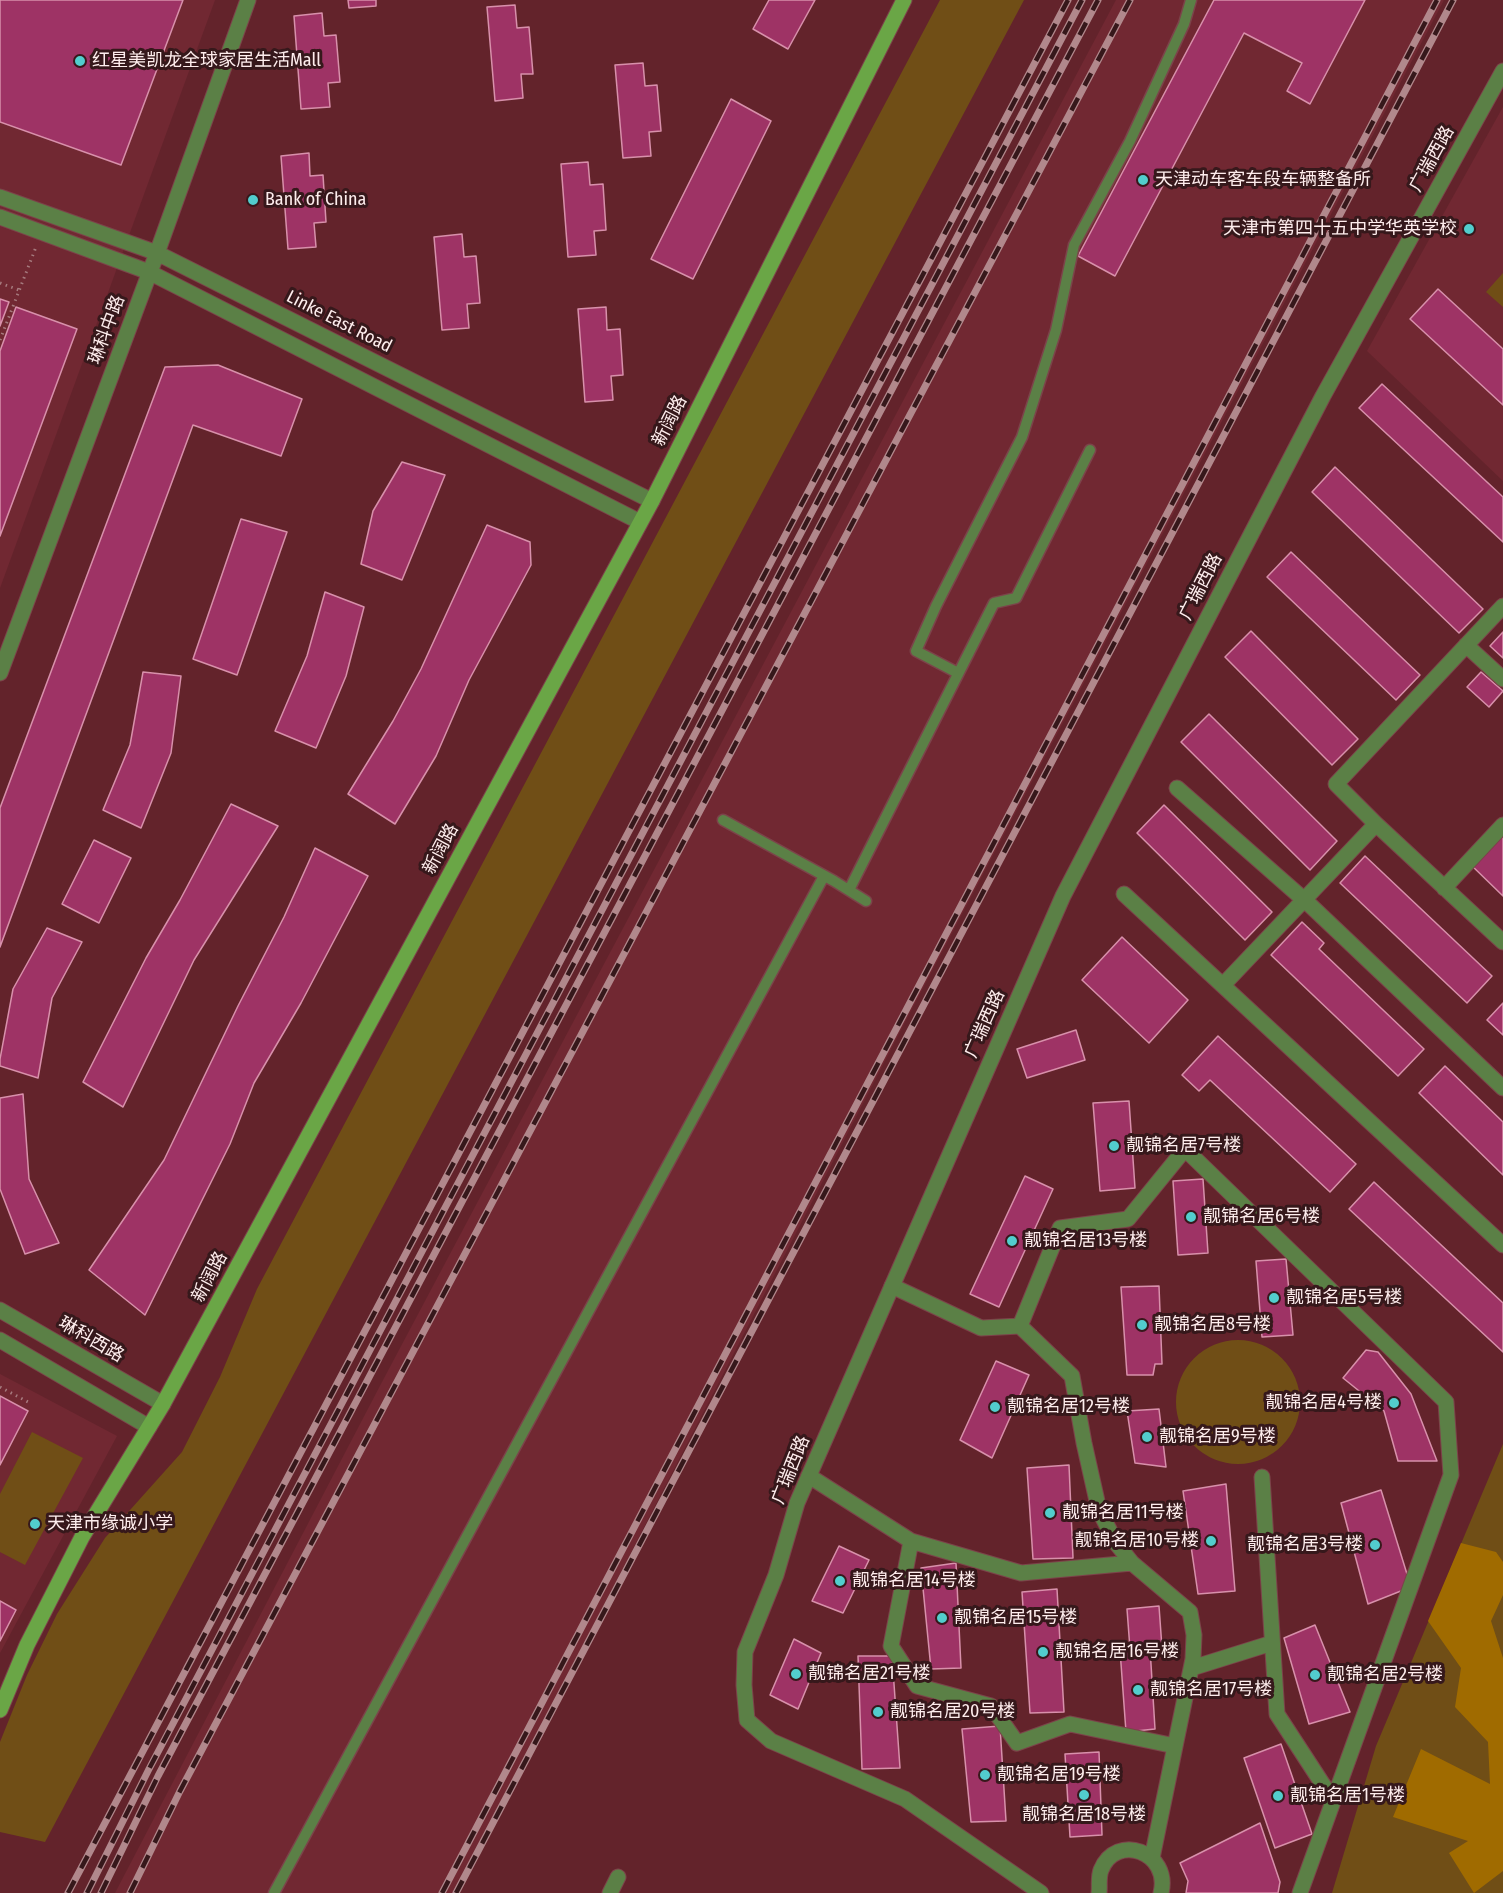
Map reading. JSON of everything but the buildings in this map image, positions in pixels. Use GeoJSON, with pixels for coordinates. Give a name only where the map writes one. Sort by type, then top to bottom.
{"type":"FeatureCollection","features":[{"type":"Feature","properties":{"kind":"main road","name":"新阔路"},"geometry":{"type":"LineString","coordinates":[[0,1710],[27,1645],[82,1537],[163,1404],[652,501],[904,0]]}},
{"type":"Feature","properties":{"kind":"street","name":"琳科中路"},"geometry":{"type":"LineString","coordinates":[[152,251],[239,0]]}},
{"type":"Feature","properties":{"kind":"street","name":"琳科中路"},"geometry":{"type":"LineString","coordinates":[[0,645],[248,0]]}},
{"type":"Feature","properties":{"kind":"street","name":"广瑞西路"},"geometry":{"type":"LineString","coordinates":[[1041,1893],[905,1799],[771,1741],[747,1720],[744,1685],[745,1652],[776,1575],[797,1503],[1063,896],[1323,396],[1502,77]]}},
{"type":"Feature","properties":{"kind":"street","name":"Linke East Road"},"geometry":{"type":"LineString","coordinates":[[0,197],[152,251],[652,501]]}},
{"type":"Feature","properties":{"kind":"street"},"geometry":{"type":"LineString","coordinates":[[0,218],[144,271],[640,522]]}},
{"type":"Feature","properties":{"kind":"street","name":"琳科中路"},"geometry":{"type":"LineString","coordinates":[[0,673],[144,271]]}},
{"type":"Feature","properties":{"kind":"street"},"geometry":{"type":"LineString","coordinates":[[1503,606],[1336,784],[1503,942]]}},
{"type":"Feature","properties":{"kind":"street"},"geometry":{"type":"LineString","coordinates":[[1466,645],[1503,679]]}},
{"type":"Feature","properties":{"kind":"street"},"geometry":{"type":"LineString","coordinates":[[1177,788],[1304,900],[1503,1088]]}},
{"type":"Feature","properties":{"kind":"street"},"geometry":{"type":"LineString","coordinates":[[1222,985],[1376,824]]}},
{"type":"Feature","properties":{"kind":"street"},"geometry":{"type":"LineString","coordinates":[[1444,888],[1503,825]]}},
{"type":"Feature","properties":{"kind":"street"},"geometry":{"type":"LineString","coordinates":[[1125,894],[1503,1245]]}},
{"type":"Feature","properties":{"kind":"street"},"geometry":{"type":"LineString","coordinates":[[1020,1326],[1059,1228],[1128,1220],[1185,1149],[1446,1402],[1451,1475],[1300,1893]]}},
{"type":"Feature","properties":{"kind":"street"},"geometry":{"type":"LineString","coordinates":[[892,1286],[981,1328],[1020,1326],[1072,1376],[1099,1510],[1116,1543],[1132,1563],[1190,1612],[1194,1635],[1192,1668],[1152,1858]]}},
{"type":"Feature","properties":{"kind":"street","name":"琳科西路"},"geometry":{"type":"LineString","coordinates":[[0,1310],[163,1404]]}},
{"type":"Feature","properties":{"kind":"street"},"geometry":{"type":"LineString","coordinates":[[0,1340],[149,1427]]}},
{"type":"Feature","properties":{"kind":"street"},"geometry":{"type":"LineString","coordinates":[[809,1476],[911,1541],[1021,1573],[1132,1563]]}},
{"type":"Feature","properties":{"kind":"street"},"geometry":{"type":"LineString","coordinates":[[1262,1477],[1277,1714],[1334,1800]]}},
{"type":"Feature","properties":{"kind":"street"},"geometry":{"type":"LineString","coordinates":[[911,1541],[891,1646],[917,1686],[991,1706],[1017,1743],[1070,1724],[1175,1746]]}},
{"type":"Feature","properties":{"kind":"street"},"geometry":{"type":"LineString","coordinates":[[1192,1668],[1272,1643]]}},
{"type":"Feature","properties":{"kind":"street"},"geometry":{"type":"LineString","coordinates":[[1099,1893],[1100,1871],[1105,1862],[1123,1850],[1145,1853],[1152,1858],[1159,1866],[1162,1876],[1161,1893]]}},
{"type":"Feature","properties":{"kind":"street"},"geometry":{"type":"LineString","coordinates":[[610,1893],[618,1877]]}},
{"type":"Feature","properties":{"kind":"lane"},"geometry":{"type":"LineString","coordinates":[[958,673],[916,651],[936,606],[1022,437],[1056,330],[1074,245],[1130,141],[1184,24],[1191,0]]}},
{"type":"Feature","properties":{"kind":"lane"},"geometry":{"type":"LineString","coordinates":[[849,890],[994,603],[1016,598],[1090,450]]}},
{"type":"Feature","properties":{"kind":"lane"},"geometry":{"type":"LineString","coordinates":[[723,820],[866,901]]}},
{"type":"Feature","properties":{"kind":"lane"},"geometry":{"type":"LineString","coordinates":[[274,1893],[824,876]]}},
{"type":"Feature","properties":{"kind":"path"},"geometry":{"type":"LineString","coordinates":[[0,340],[42,232]]}},
{"type":"Feature","properties":{"kind":"path"},"geometry":{"type":"LineString","coordinates":[[0,283],[19,290]]}},
{"type":"Feature","properties":{"kind":"path"},"geometry":{"type":"LineString","coordinates":[[0,1387],[30,1403]]}},
{"type":"Feature","properties":{"kind":"shaded area"},"geometry":{"type":"Polygon","coordinates":[[[0,0],[215,0],[0,588],[0,0]]]}},
{"type":"Feature","properties":{"kind":"shaded area"},"geometry":{"type":"Polygon","coordinates":[[[940,0],[1024,0],[45,1842],[0,1832],[0,1742],[27,1675],[57,1614],[105,1538],[182,1452],[220,1377],[257,1289],[940,0]]]}},
{"type":"Feature","properties":{"kind":"shaded area"},"geometry":{"type":"Polygon","coordinates":[[[1116,0],[1444,0],[904,1024],[455,1893],[115,1893],[382,1382],[1116,0]]]}},
{"type":"Feature","properties":{"kind":"shaded area","name":"天津市第四十五中学华英学校"},"geometry":{"type":"Polygon","coordinates":[[[1503,107],[1503,481],[1367,351],[1503,107]]]}},
{"type":"Feature","properties":{"kind":"shaded area"},"geometry":{"type":"Polygon","coordinates":[[[1503,273],[1503,307],[1486,292],[1503,273]]]}},
{"type":"Feature","properties":{"kind":"shaded area"},"geometry":{"type":"Polygon","coordinates":[[[1238,1340],[1262,1345],[1282,1358],[1295,1378],[1300,1402],[1295,1426],[1282,1446],[1262,1459],[1238,1464],[1214,1459],[1194,1446],[1181,1426],[1176,1402],[1181,1378],[1194,1358],[1214,1345],[1238,1340]]]}},
{"type":"Feature","properties":{"kind":"shaded area","name":"天津市缘诚小学"},"geometry":{"type":"Polygon","coordinates":[[[0,1374],[117,1436],[0,1653],[0,1374]]]}},
{"type":"Feature","properties":{"kind":"shaded area"},"geometry":{"type":"Polygon","coordinates":[[[32,1432],[83,1458],[25,1565],[0,1552],[0,1494],[32,1432]]]}},
{"type":"Feature","properties":{"kind":"shaded area"},"geometry":{"type":"Polygon","coordinates":[[[1503,1444],[1503,1893],[1332,1893],[1376,1746],[1503,1444]]]}},
{"type":"Feature","properties":{"kind":"shaded area"},"geometry":{"type":"Polygon","coordinates":[[[1461,1543],[1496,1552],[1503,1562],[1503,1595],[1491,1621],[1503,1658],[1503,1871],[1474,1893],[1449,1853],[1468,1841],[1393,1817],[1421,1749],[1490,1784],[1488,1742],[1455,1707],[1461,1668],[1428,1621],[1461,1543]]]}},
{"type":"Feature","properties":{"kind":"railway"},"geometry":{"type":"LineString","coordinates":[[68,1893],[1068,0]]}},
{"type":"Feature","properties":{"kind":"railway"},"geometry":{"type":"LineString","coordinates":[[87,1893],[149,1769],[1082,0]]}},
{"type":"Feature","properties":{"kind":"railway"},"geometry":{"type":"LineString","coordinates":[[101,1893],[158,1776],[1098,0]]}},
{"type":"Feature","properties":{"kind":"railway"},"geometry":{"type":"LineString","coordinates":[[130,1893],[180,1791],[1130,0]]}},
{"type":"Feature","properties":{"kind":"railway"},"geometry":{"type":"LineString","coordinates":[[442,1893],[1437,0]]}},
{"type":"Feature","properties":{"kind":"railway"},"geometry":{"type":"LineString","coordinates":[[456,1893],[1453,0]]}},
{"type":"Feature","properties":{"kind":"place","name":"红星美凯龙全球家居生活Mall"},"geometry":{"type":"Point","coordinates":[80,61]}},
{"type":"Feature","properties":{"kind":"place","name":"天津动车客车段车辆整备所"},"geometry":{"type":"Point","coordinates":[1143,180]}},
{"type":"Feature","properties":{"kind":"place","name":"Bank of China"},"geometry":{"type":"Point","coordinates":[253,200]}},
{"type":"Feature","properties":{"kind":"place","name":"天津市第四十五中学华英学校"},"geometry":{"type":"Point","coordinates":[1469,229]}},
{"type":"Feature","properties":{"kind":"place","name":"靓锦名居7号楼"},"geometry":{"type":"Point","coordinates":[1114,1146]}},
{"type":"Feature","properties":{"kind":"place","name":"靓锦名居6号楼"},"geometry":{"type":"Point","coordinates":[1191,1217]}},
{"type":"Feature","properties":{"kind":"place","name":"靓锦名居13号楼"},"geometry":{"type":"Point","coordinates":[1012,1241]}},
{"type":"Feature","properties":{"kind":"place","name":"靓锦名居5号楼"},"geometry":{"type":"Point","coordinates":[1274,1298]}},
{"type":"Feature","properties":{"kind":"place","name":"靓锦名居8号楼"},"geometry":{"type":"Point","coordinates":[1142,1325]}},
{"type":"Feature","properties":{"kind":"place","name":"靓锦名居4号楼"},"geometry":{"type":"Point","coordinates":[1394,1403]}},
{"type":"Feature","properties":{"kind":"place","name":"靓锦名居12号楼"},"geometry":{"type":"Point","coordinates":[995,1407]}},
{"type":"Feature","properties":{"kind":"place","name":"靓锦名居9号楼"},"geometry":{"type":"Point","coordinates":[1147,1437]}},
{"type":"Feature","properties":{"kind":"place","name":"靓锦名居11号楼"},"geometry":{"type":"Point","coordinates":[1050,1513]}},
{"type":"Feature","properties":{"kind":"place","name":"天津市缘诚小学"},"geometry":{"type":"Point","coordinates":[35,1524]}},
{"type":"Feature","properties":{"kind":"place","name":"靓锦名居10号楼"},"geometry":{"type":"Point","coordinates":[1211,1541]}},
{"type":"Feature","properties":{"kind":"place","name":"靓锦名居3号楼"},"geometry":{"type":"Point","coordinates":[1375,1545]}},
{"type":"Feature","properties":{"kind":"place","name":"靓锦名居14号楼"},"geometry":{"type":"Point","coordinates":[840,1581]}},
{"type":"Feature","properties":{"kind":"place","name":"靓锦名居15号楼"},"geometry":{"type":"Point","coordinates":[942,1618]}},
{"type":"Feature","properties":{"kind":"place","name":"靓锦名居16号楼"},"geometry":{"type":"Point","coordinates":[1043,1652]}},
{"type":"Feature","properties":{"kind":"place","name":"靓锦名居21号楼"},"geometry":{"type":"Point","coordinates":[796,1674]}},
{"type":"Feature","properties":{"kind":"place","name":"靓锦名居2号楼"},"geometry":{"type":"Point","coordinates":[1315,1675]}},
{"type":"Feature","properties":{"kind":"place","name":"靓锦名居17号楼"},"geometry":{"type":"Point","coordinates":[1138,1690]}},
{"type":"Feature","properties":{"kind":"place","name":"靓锦名居20号楼"},"geometry":{"type":"Point","coordinates":[878,1712]}},
{"type":"Feature","properties":{"kind":"place","name":"靓锦名居19号楼"},"geometry":{"type":"Point","coordinates":[985,1775]}},
{"type":"Feature","properties":{"kind":"place","name":"靓锦名居18号楼"},"geometry":{"type":"Point","coordinates":[1084,1795]}},
{"type":"Feature","properties":{"kind":"place","name":"靓锦名居1号楼"},"geometry":{"type":"Point","coordinates":[1278,1796]}}]}
